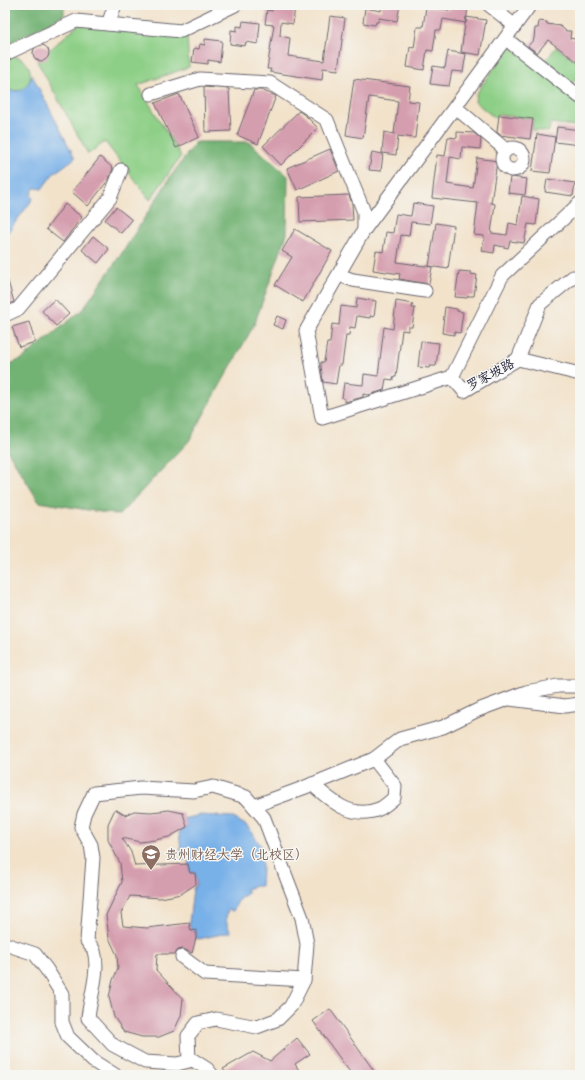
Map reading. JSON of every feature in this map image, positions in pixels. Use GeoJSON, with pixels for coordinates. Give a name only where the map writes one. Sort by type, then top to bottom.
{"type":"FeatureCollection","features":[{"type":"Feature","properties":{"kind":"street"},"geometry":{"type":"LineString","coordinates":[[108,24],[115,5]]}},
{"type":"Feature","properties":{"kind":"street"},"geometry":{"type":"LineString","coordinates":[[5,54],[76,21],[181,31],[235,5]]}},
{"type":"Feature","properties":{"kind":"street"},"geometry":{"type":"LineString","coordinates":[[489,5],[515,26]]}},
{"type":"Feature","properties":{"kind":"street"},"geometry":{"type":"LineString","coordinates":[[530,5],[364,230],[306,331],[322,418],[452,377],[502,276],[580,203]]}},
{"type":"Feature","properties":{"kind":"street"},"geometry":{"type":"LineString","coordinates":[[506,39],[580,97]]}},
{"type":"Feature","properties":{"kind":"street"},"geometry":{"type":"LineString","coordinates":[[151,94],[200,79],[270,82],[327,120],[364,212],[364,230]]}},
{"type":"Feature","properties":{"kind":"street"},"geometry":{"type":"LineString","coordinates":[[455,107],[506,150]]}},
{"type":"Feature","properties":{"kind":"street"},"geometry":{"type":"LineString","coordinates":[[5,315],[18,310],[110,198],[121,170]]}},
{"type":"Feature","properties":{"kind":"street"},"geometry":{"type":"LineString","coordinates":[[339,275],[353,280],[425,291]]}},
{"type":"Feature","properties":{"kind":"street"},"geometry":{"type":"LineString","coordinates":[[518,359],[540,304],[578,276]]}},
{"type":"Feature","properties":{"kind":"street","name":"罗家坡路"},"geometry":{"type":"LineString","coordinates":[[452,377],[464,391],[518,359],[580,374]]}},
{"type":"Feature","properties":{"kind":"street"},"geometry":{"type":"LineString","coordinates":[[254,806],[374,759],[400,739],[443,727],[478,710],[526,692],[558,686],[580,686]]}},
{"type":"Feature","properties":{"kind":"street"},"geometry":{"type":"LineString","coordinates":[[510,699],[565,706],[580,704]]}},
{"type":"Feature","properties":{"kind":"street"},"geometry":{"type":"LineString","coordinates":[[312,784],[332,802],[351,810],[364,814],[380,809],[394,798],[394,786],[374,759]]}},
{"type":"Feature","properties":{"kind":"street"},"geometry":{"type":"LineString","coordinates":[[189,1061],[188,1036],[198,1023],[216,1019],[257,1027],[278,1019],[291,1006],[304,980],[308,944],[302,918],[264,818],[246,797],[213,787],[194,791],[141,788],[94,792],[84,814],[81,827],[91,845],[93,858],[87,940],[94,951],[96,976],[90,997],[88,1018],[113,1045],[145,1062],[177,1064],[189,1061],[193,1060],[207,1069],[212,1075]]}},
{"type":"Feature","properties":{"kind":"street"},"geometry":{"type":"LineString","coordinates":[[5,944],[35,954],[62,994],[62,1022],[68,1037],[94,1062],[115,1075]]}},
{"type":"Feature","properties":{"kind":"street"},"geometry":{"type":"LineString","coordinates":[[182,957],[205,974],[304,980]]}},
{"type":"Feature","properties":{"kind":"green space"},"geometry":{"type":"Polygon","coordinates":[[[5,5],[64,5],[64,15],[5,46],[5,5]]]}},
{"type":"Feature","properties":{"kind":"green space"},"geometry":{"type":"Polygon","coordinates":[[[79,24],[187,34],[189,67],[138,85],[181,156],[150,200],[105,142],[88,154],[37,61],[79,24]]]}},
{"type":"Feature","properties":{"kind":"green space"},"geometry":{"type":"Polygon","coordinates":[[[510,46],[580,99],[580,127],[551,123],[548,132],[532,130],[533,119],[500,115],[495,118],[475,102],[476,94],[510,46]]]}},
{"type":"Feature","properties":{"kind":"green space"},"geometry":{"type":"Polygon","coordinates":[[[556,47],[580,64],[580,72],[572,84],[544,63],[556,47]]]}},
{"type":"Feature","properties":{"kind":"green space"},"geometry":{"type":"Polygon","coordinates":[[[11,56],[20,58],[27,64],[30,70],[28,84],[23,89],[15,91],[5,89],[5,58],[11,56]]]}},
{"type":"Feature","properties":{"kind":"green space"},"geometry":{"type":"Polygon","coordinates":[[[196,142],[249,142],[288,176],[287,234],[254,325],[189,441],[119,515],[39,502],[5,449],[5,366],[22,359],[82,310],[124,250],[171,176],[196,142]]]}},
{"type":"Feature","properties":{"kind":"water"},"geometry":{"type":"Polygon","coordinates":[[[32,75],[75,158],[53,174],[42,189],[34,188],[31,195],[33,199],[5,236],[5,89],[14,91],[22,90],[28,84],[32,75]]]}},
{"type":"Feature","properties":{"kind":"water"},"geometry":{"type":"Polygon","coordinates":[[[200,815],[232,817],[247,826],[261,846],[262,866],[261,886],[246,889],[248,893],[239,899],[233,911],[228,910],[226,921],[231,932],[199,939],[196,938],[196,930],[191,931],[189,923],[193,889],[196,884],[195,873],[190,873],[188,859],[182,859],[179,832],[187,827],[184,819],[200,815]]]}},
{"type":"Feature","properties":{"kind":"building"},"geometry":{"type":"Polygon","coordinates":[[[278,5],[295,5],[293,24],[281,22],[280,36],[290,38],[288,56],[324,61],[330,16],[345,18],[338,70],[323,68],[322,80],[270,72],[271,69],[267,69],[274,25],[265,24],[267,10],[272,11],[273,6],[278,7],[278,5]]]}},
{"type":"Feature","properties":{"kind":"building"},"geometry":{"type":"Polygon","coordinates":[[[382,5],[400,5],[397,21],[379,18],[375,25],[363,23],[365,8],[381,11],[382,5]]]}},
{"type":"Feature","properties":{"kind":"building"},"geometry":{"type":"Polygon","coordinates":[[[450,5],[468,6],[466,23],[443,19],[441,30],[436,30],[433,51],[427,50],[424,70],[407,67],[410,47],[414,48],[417,27],[423,27],[426,7],[449,10],[450,5]]]}},
{"type":"Feature","properties":{"kind":"building"},"geometry":{"type":"Polygon","coordinates":[[[466,17],[486,20],[480,55],[461,52],[466,17]]]}},
{"type":"Feature","properties":{"kind":"building"},"geometry":{"type":"Polygon","coordinates":[[[243,21],[260,23],[258,44],[246,42],[245,46],[230,44],[231,30],[237,31],[237,26],[242,27],[243,21]]]}},
{"type":"Feature","properties":{"kind":"building"},"geometry":{"type":"Polygon","coordinates":[[[539,21],[560,26],[566,31],[571,31],[570,38],[579,40],[580,64],[548,40],[537,53],[528,46],[534,39],[535,28],[538,28],[539,21]]]}},
{"type":"Feature","properties":{"kind":"building"},"geometry":{"type":"Polygon","coordinates":[[[205,39],[222,41],[220,62],[208,60],[208,64],[192,62],[194,48],[199,49],[200,44],[205,45],[205,39]]]}},
{"type":"Feature","properties":{"kind":"building"},"geometry":{"type":"Polygon","coordinates":[[[41,45],[48,50],[49,53],[44,60],[41,61],[34,56],[33,53],[38,46],[41,45]]]}},
{"type":"Feature","properties":{"kind":"building"},"geometry":{"type":"Polygon","coordinates":[[[448,51],[466,54],[463,72],[452,71],[449,86],[430,84],[433,66],[445,68],[448,51]]]}},
{"type":"Feature","properties":{"kind":"building"},"geometry":{"type":"Polygon","coordinates":[[[354,79],[410,86],[408,101],[419,102],[415,138],[398,136],[396,155],[382,153],[384,132],[394,134],[398,101],[369,97],[363,138],[346,135],[354,79]]]}},
{"type":"Feature","properties":{"kind":"building"},"geometry":{"type":"Polygon","coordinates":[[[204,87],[229,89],[231,131],[205,132],[204,87]]]}},
{"type":"Feature","properties":{"kind":"building"},"geometry":{"type":"Polygon","coordinates":[[[254,90],[261,90],[276,96],[258,144],[237,135],[254,90]]]}},
{"type":"Feature","properties":{"kind":"building"},"geometry":{"type":"Polygon","coordinates":[[[179,94],[199,137],[176,148],[155,103],[179,94]]]}},
{"type":"Feature","properties":{"kind":"building"},"geometry":{"type":"Polygon","coordinates":[[[299,111],[318,128],[281,165],[263,146],[299,111]]]}},
{"type":"Feature","properties":{"kind":"building"},"geometry":{"type":"Polygon","coordinates":[[[499,115],[533,119],[530,139],[500,135],[497,132],[499,115]]]}},
{"type":"Feature","properties":{"kind":"building"},"geometry":{"type":"Polygon","coordinates":[[[557,127],[580,130],[580,145],[555,142],[557,127]]]}},
{"type":"Feature","properties":{"kind":"building"},"geometry":{"type":"Polygon","coordinates":[[[457,132],[474,133],[481,139],[480,149],[462,147],[461,159],[450,157],[447,184],[473,188],[477,158],[497,161],[491,203],[495,204],[491,233],[507,235],[509,223],[518,225],[522,196],[539,199],[536,225],[528,224],[524,243],[510,241],[508,248],[495,245],[494,253],[482,251],[484,236],[474,235],[478,203],[432,198],[437,155],[445,156],[448,137],[457,138],[457,132]]]}},
{"type":"Feature","properties":{"kind":"building"},"geometry":{"type":"Polygon","coordinates":[[[537,134],[555,137],[550,173],[532,171],[537,134]]]}},
{"type":"Feature","properties":{"kind":"building"},"geometry":{"type":"Polygon","coordinates":[[[330,149],[339,171],[297,190],[287,168],[330,149]]]}},
{"type":"Feature","properties":{"kind":"building"},"geometry":{"type":"Polygon","coordinates":[[[372,152],[383,154],[381,171],[369,170],[372,152]]]}},
{"type":"Feature","properties":{"kind":"building"},"geometry":{"type":"Polygon","coordinates":[[[100,157],[113,168],[109,179],[88,206],[72,192],[100,157]]]}},
{"type":"Feature","properties":{"kind":"building"},"geometry":{"type":"Polygon","coordinates":[[[510,177],[527,179],[525,195],[508,193],[510,177]]]}},
{"type":"Feature","properties":{"kind":"building"},"geometry":{"type":"Polygon","coordinates":[[[547,179],[575,183],[573,196],[545,192],[547,179]]]}},
{"type":"Feature","properties":{"kind":"building"},"geometry":{"type":"Polygon","coordinates":[[[349,195],[352,204],[353,220],[300,222],[299,197],[349,195]]]}},
{"type":"Feature","properties":{"kind":"building"},"geometry":{"type":"Polygon","coordinates":[[[413,203],[433,206],[430,224],[411,222],[409,236],[401,235],[397,262],[432,267],[429,284],[399,279],[400,274],[373,270],[376,251],[383,252],[386,232],[393,233],[396,214],[411,216],[413,203]]]}},
{"type":"Feature","properties":{"kind":"building"},"geometry":{"type":"Polygon","coordinates":[[[65,204],[82,217],[63,242],[46,229],[65,204]]]}},
{"type":"Feature","properties":{"kind":"building"},"geometry":{"type":"Polygon","coordinates":[[[116,207],[132,220],[121,233],[105,220],[116,207]]]}},
{"type":"Feature","properties":{"kind":"building"},"geometry":{"type":"Polygon","coordinates":[[[436,223],[454,226],[448,269],[429,266],[436,223]]]}},
{"type":"Feature","properties":{"kind":"building"},"geometry":{"type":"Polygon","coordinates":[[[295,229],[332,251],[303,302],[275,285],[292,257],[282,251],[295,229]]]}},
{"type":"Feature","properties":{"kind":"building"},"geometry":{"type":"Polygon","coordinates":[[[93,236],[109,249],[98,263],[82,250],[93,236]]]}},
{"type":"Feature","properties":{"kind":"building"},"geometry":{"type":"Polygon","coordinates":[[[459,271],[471,272],[471,274],[477,275],[474,296],[468,296],[467,298],[455,297],[459,271]]]}},
{"type":"Feature","properties":{"kind":"building"},"geometry":{"type":"Polygon","coordinates":[[[5,278],[7,278],[14,302],[5,306],[5,278]]]}},
{"type":"Feature","properties":{"kind":"building"},"geometry":{"type":"Polygon","coordinates":[[[357,298],[376,301],[374,317],[370,316],[370,318],[357,316],[355,328],[350,327],[349,335],[346,335],[342,365],[339,365],[336,384],[323,382],[321,362],[324,362],[327,343],[330,343],[332,324],[339,325],[341,306],[356,308],[357,298]]]}},
{"type":"Feature","properties":{"kind":"building"},"geometry":{"type":"Polygon","coordinates":[[[55,299],[69,314],[56,326],[42,311],[55,299]]]}},
{"type":"Feature","properties":{"kind":"building"},"geometry":{"type":"Polygon","coordinates":[[[396,301],[413,304],[412,308],[415,308],[412,327],[408,327],[408,331],[402,330],[396,377],[394,377],[393,380],[386,379],[384,390],[369,395],[363,394],[363,397],[345,402],[345,399],[342,398],[344,383],[363,385],[364,374],[378,376],[384,327],[393,329],[396,301]]]}},
{"type":"Feature","properties":{"kind":"building"},"geometry":{"type":"Polygon","coordinates":[[[445,307],[457,309],[457,311],[463,312],[460,333],[454,332],[454,335],[442,333],[445,307]]]}},
{"type":"Feature","properties":{"kind":"building"},"geometry":{"type":"Polygon","coordinates":[[[277,316],[286,320],[283,329],[273,325],[277,316]]]}},
{"type":"Feature","properties":{"kind":"building"},"geometry":{"type":"Polygon","coordinates":[[[29,322],[35,342],[19,347],[12,327],[29,322]]]}},
{"type":"Feature","properties":{"kind":"building"},"geometry":{"type":"Polygon","coordinates":[[[421,341],[439,343],[436,366],[430,366],[429,368],[418,367],[421,341]]]}},
{"type":"Feature","properties":{"kind":"building"},"geometry":{"type":"Polygon","coordinates":[[[115,809],[125,815],[134,811],[151,812],[169,810],[183,813],[187,827],[169,837],[155,840],[140,842],[122,838],[131,852],[135,866],[188,864],[190,873],[195,873],[196,884],[181,894],[161,898],[130,896],[121,913],[123,926],[147,928],[189,923],[191,931],[196,930],[196,938],[192,953],[183,949],[178,950],[175,954],[157,954],[156,970],[183,999],[181,1016],[174,1031],[159,1037],[142,1037],[124,1032],[114,1017],[109,997],[113,980],[118,968],[117,955],[109,938],[106,915],[122,882],[120,863],[108,840],[108,824],[115,809]]]}},
{"type":"Feature","properties":{"kind":"building"},"geometry":{"type":"Polygon","coordinates":[[[330,1009],[377,1075],[352,1075],[313,1021],[330,1009]]]}},
{"type":"Feature","properties":{"kind":"building"},"geometry":{"type":"Polygon","coordinates":[[[297,1038],[310,1054],[295,1064],[302,1075],[227,1075],[223,1069],[253,1052],[270,1061],[297,1038]]]}},
{"type":"Feature","properties":{"kind":"place","name":"贵州财经大学（北校区）"},"geometry":{"type":"Point","coordinates":[151,871]}}]}
